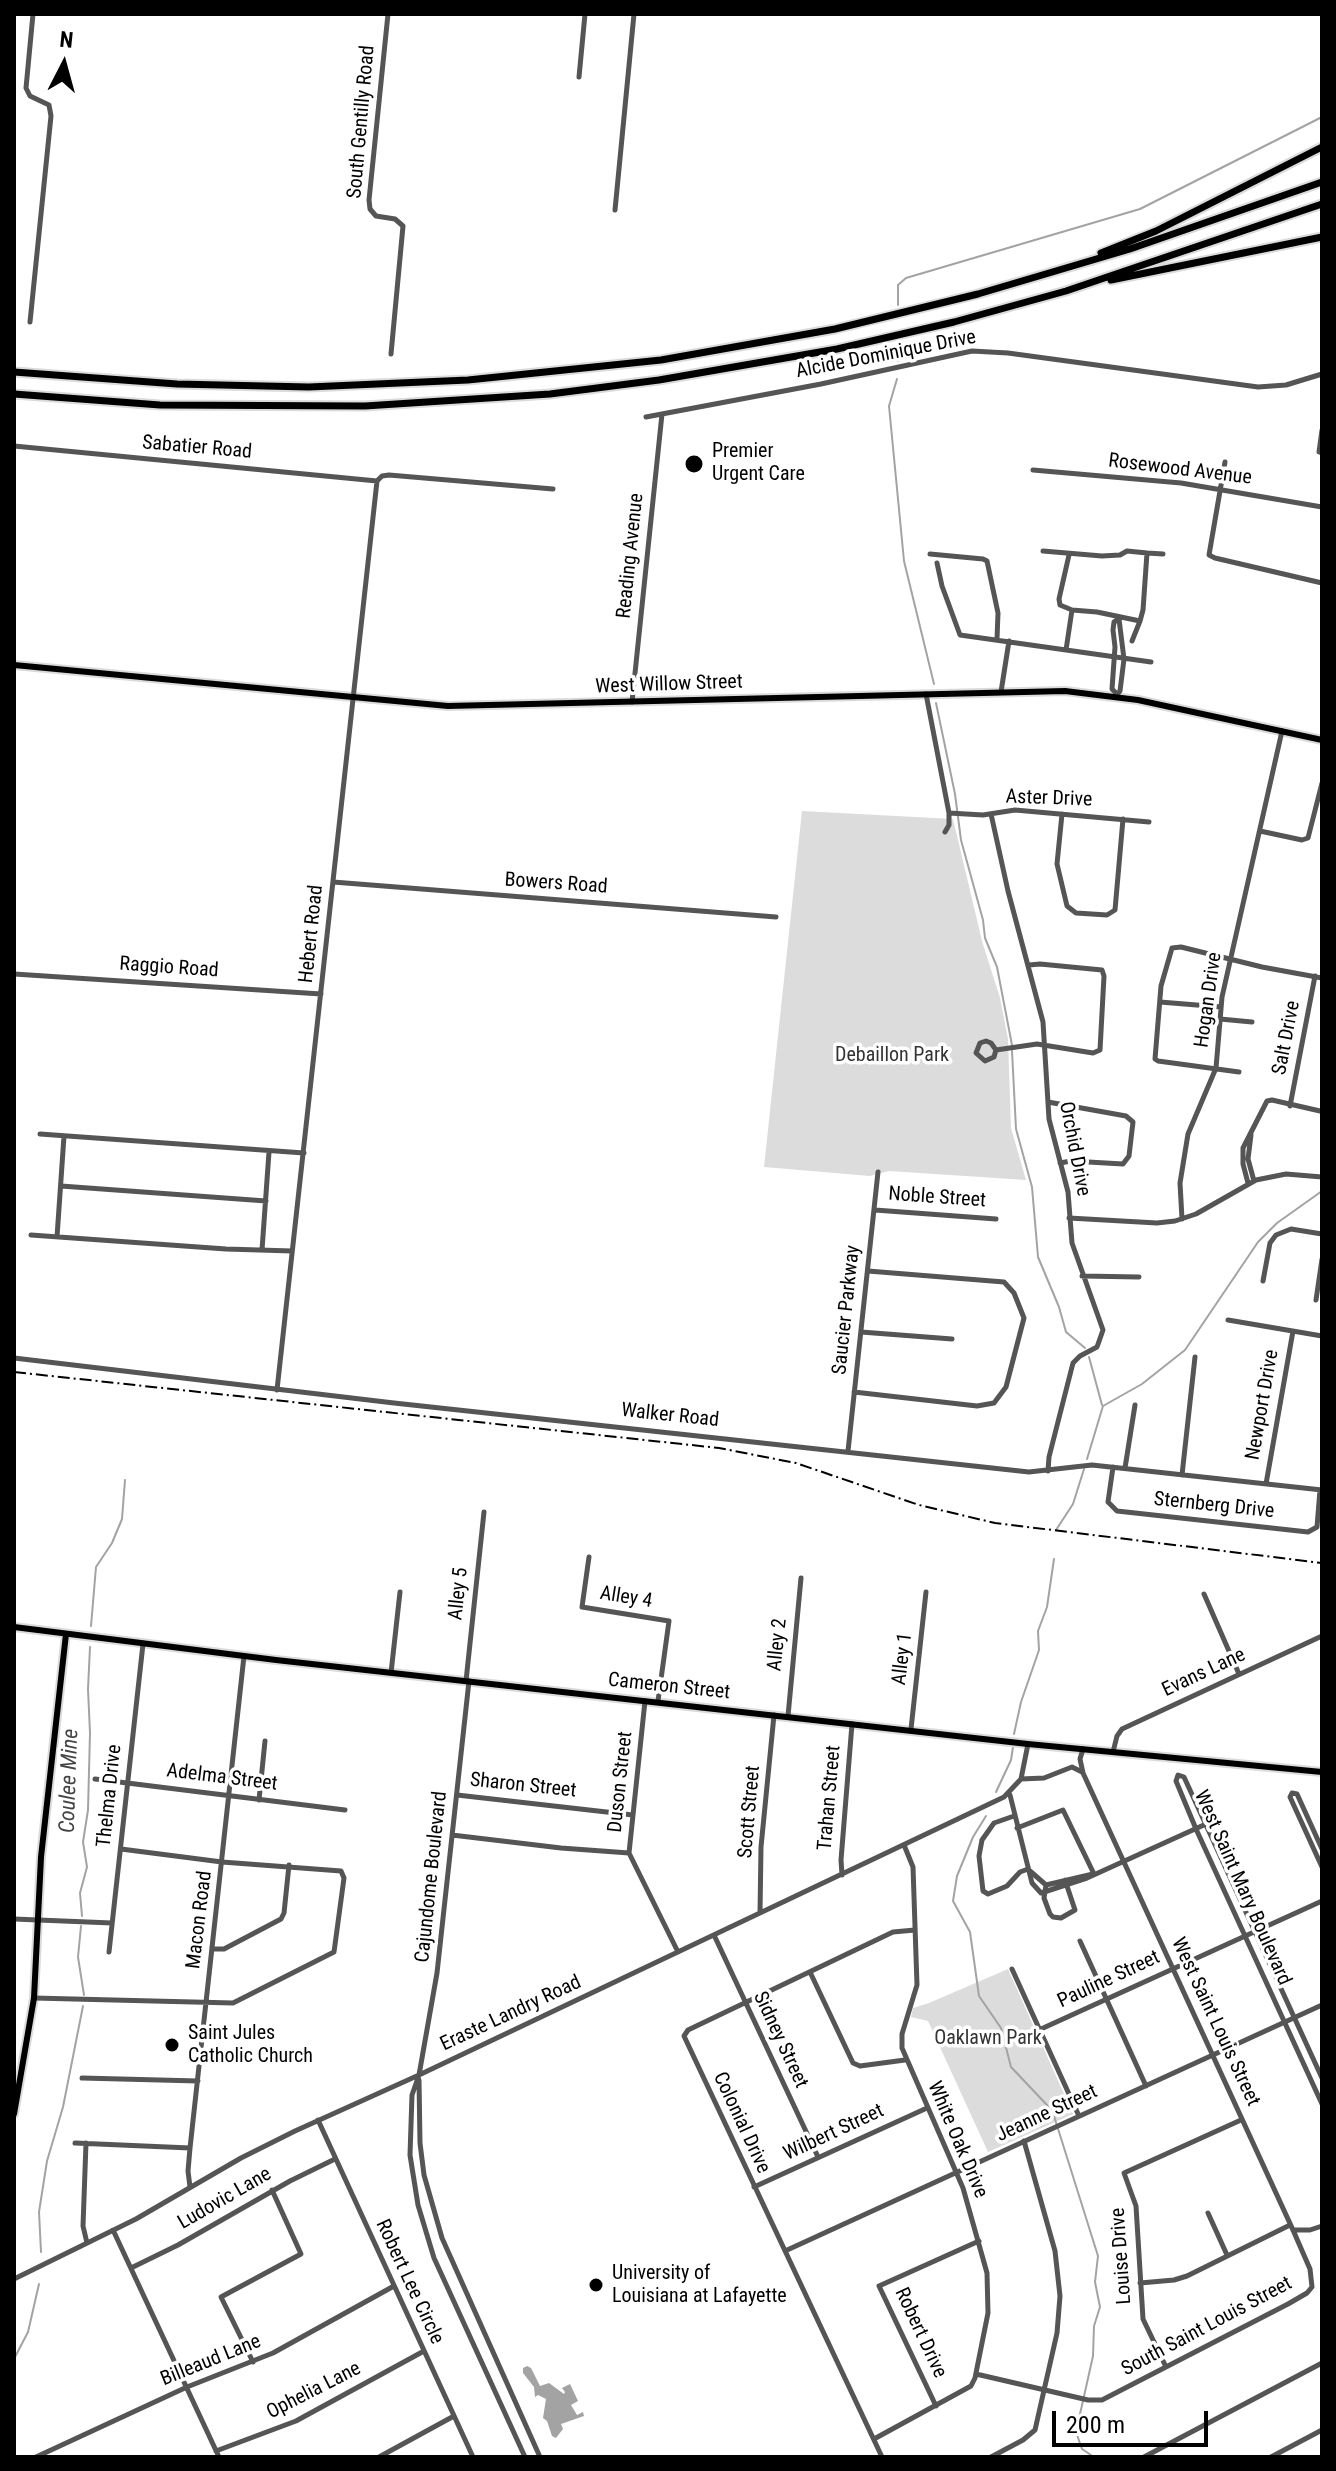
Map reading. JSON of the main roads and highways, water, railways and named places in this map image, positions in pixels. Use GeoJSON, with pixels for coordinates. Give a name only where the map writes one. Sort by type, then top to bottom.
{"type":"FeatureCollection","features":[{"type":"Feature","properties":{"kind":"highway"},"geometry":{"type":"LineString","coordinates":[[1049,273],[1156,231],[1322,147]]}},
{"type":"Feature","properties":{"kind":"highway"},"geometry":{"type":"LineString","coordinates":[[14,372],[96,380],[235,386],[346,386],[527,374],[661,360],[835,329],[978,294],[1130,249],[1322,182]]}},
{"type":"Feature","properties":{"kind":"highway"},"geometry":{"type":"LineString","coordinates":[[1066,291],[1322,204]]}},
{"type":"Feature","properties":{"kind":"highway"},"geometry":{"type":"LineString","coordinates":[[14,394],[147,404],[267,407],[365,406],[550,394],[659,380],[837,349],[1066,291],[1322,237]]}},
{"type":"Feature","properties":{"kind":"main road","name":"West Willow Street"},"geometry":{"type":"LineString","coordinates":[[14,665],[448,706],[1065,691],[1116,695],[1322,740]]}},
{"type":"Feature","properties":{"kind":"main road","name":"Cameron Street"},"geometry":{"type":"LineString","coordinates":[[14,1627],[391,1673],[1028,1744],[1322,1772]]}},
{"type":"Feature","properties":{"kind":"main road"},"geometry":{"type":"LineString","coordinates":[[14,2114],[34,1998],[43,1831],[66,1634]]}},
{"type":"Feature","properties":{"kind":"waterway"},"geometry":{"type":"LineString","coordinates":[[898,305],[898,285],[906,278],[1140,209],[1322,117]]}},
{"type":"Feature","properties":{"kind":"waterway"},"geometry":{"type":"LineString","coordinates":[[898,346],[898,361]]}},
{"type":"Feature","properties":{"kind":"waterway"},"geometry":{"type":"LineString","coordinates":[[897,379],[889,406],[904,561],[934,684]]}},
{"type":"Feature","properties":{"kind":"waterway"},"geometry":{"type":"LineString","coordinates":[[936,703],[961,840],[985,938],[997,967],[1012,1045]]}},
{"type":"Feature","properties":{"kind":"waterway"},"geometry":{"type":"LineString","coordinates":[[1012,1051],[1016,1129],[1032,1187],[1038,1257],[1066,1332],[1085,1348]]}},
{"type":"Feature","properties":{"kind":"waterway"},"geometry":{"type":"LineString","coordinates":[[1087,1459],[1103,1406],[1142,1384],[1185,1350],[1258,1242],[1277,1223],[1322,1191]]}},
{"type":"Feature","properties":{"kind":"waterway"},"geometry":{"type":"LineString","coordinates":[[1089,1357],[1102,1405]]}},
{"type":"Feature","properties":{"kind":"waterway"},"geometry":{"type":"LineString","coordinates":[[1056,1530],[1073,1504],[1084,1469]]}},
{"type":"Feature","properties":{"kind":"waterway","name":"Coulee Mine"},"geometry":{"type":"LineString","coordinates":[[91,1626],[96,1567],[112,1543],[122,1519],[125,1480]]}},
{"type":"Feature","properties":{"kind":"waterway"},"geometry":{"type":"LineString","coordinates":[[1014,1734],[1021,1702],[1039,1650],[1038,1631],[1047,1607],[1054,1559]]}},
{"type":"Feature","properties":{"kind":"waterway","name":"Coulee Mine"},"geometry":{"type":"LineString","coordinates":[[82,1916],[80,1893],[87,1867],[83,1842],[88,1810],[90,1647]]}},
{"type":"Feature","properties":{"kind":"waterway"},"geometry":{"type":"LineString","coordinates":[[996,1792],[1011,1760],[1013,1747]]}},
{"type":"Feature","properties":{"kind":"waterway"},"geometry":{"type":"LineString","coordinates":[[986,1816],[973,1837],[957,1876],[953,1901],[970,1932],[979,1996],[1001,2028],[1011,2067],[1054,2116],[1098,2256],[1095,2282],[1100,2307],[1076,2432],[1082,2449],[1094,2457]]}},
{"type":"Feature","properties":{"kind":"waterway","name":"Coulee Mine"},"geometry":{"type":"LineString","coordinates":[[81,1926],[78,1957],[84,1995]]}},
{"type":"Feature","properties":{"kind":"waterway","name":"Coulee Mine"},"geometry":{"type":"LineString","coordinates":[[41,2252],[39,2212],[47,2161],[63,2107],[83,2006]]}},
{"type":"Feature","properties":{"kind":"waterway","name":"Coulee Mine"},"geometry":{"type":"LineString","coordinates":[[14,2359],[28,2332],[39,2284]]}},
{"type":"Feature","properties":{"kind":"railway"},"geometry":{"type":"LineString","coordinates":[[14,1372],[719,1448],[796,1463],[919,1505],[995,1523],[1322,1563]]}},
{"type":"Feature","properties":{"kind":"place","name":"Premier Urgent Care"},"geometry":{"type":"Point","coordinates":[694,464]}},
{"type":"Feature","properties":{"kind":"place","name":"Saint Jules Catholic Church"},"geometry":{"type":"Point","coordinates":[172,2045]}},
{"type":"Feature","properties":{"kind":"place","name":"University of Louisiana at Lafayette"},"geometry":{"type":"Point","coordinates":[596,2285]}},
{"type":"Feature","properties":{"kind":"park label","name":"Debaillon Park"},"geometry":{"type":"Point","coordinates":[892,1056]}},
{"type":"Feature","properties":{"kind":"park label","name":"Oaklawn Park"},"geometry":{"type":"Point","coordinates":[988,2039]}}]}
